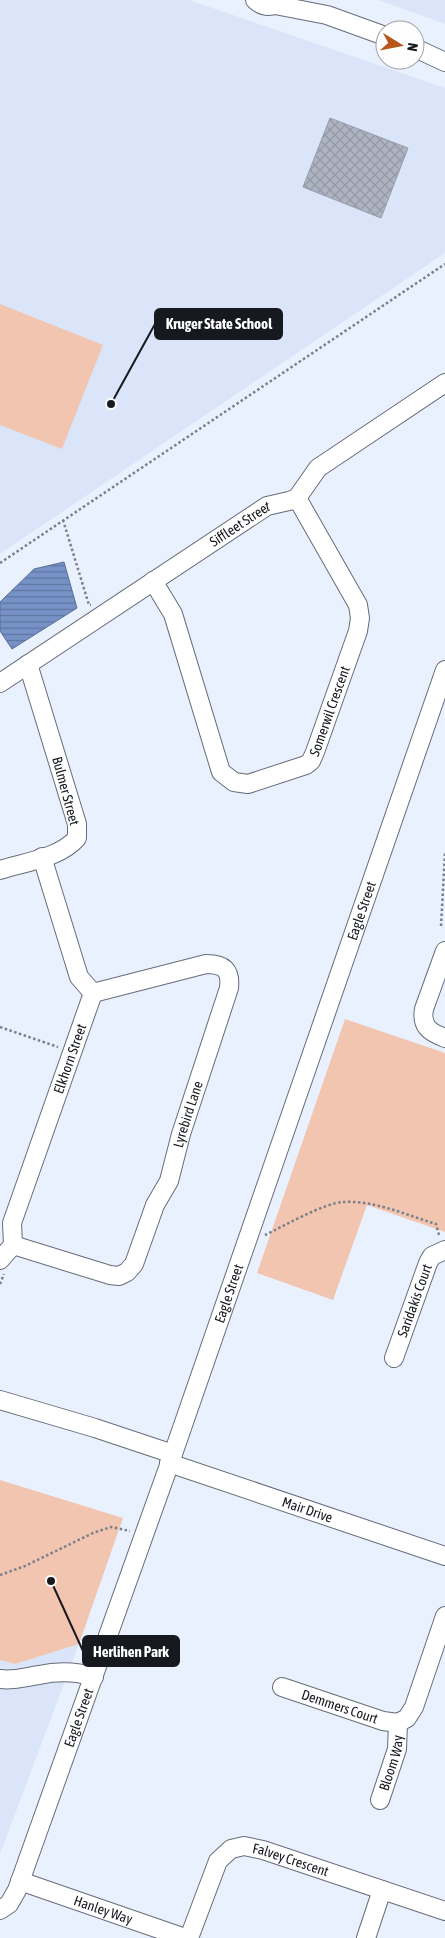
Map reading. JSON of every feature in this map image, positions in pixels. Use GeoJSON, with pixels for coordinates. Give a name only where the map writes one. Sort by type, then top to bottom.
{"type":"FeatureCollection","features":[{"type":"Feature","properties":{"kind":"street"},"geometry":{"type":"LineString","coordinates":[[255,0],[264,6],[278,3],[327,15],[375,32]]}},
{"type":"Feature","properties":{"kind":"street"},"geometry":{"type":"LineString","coordinates":[[305,0],[327,15]]}},
{"type":"Feature","properties":{"kind":"street"},"geometry":{"type":"LineString","coordinates":[[425,49],[445,52]]}},
{"type":"Feature","properties":{"kind":"street"},"geometry":{"type":"LineString","coordinates":[[425,52],[445,62]]}},
{"type":"Feature","properties":{"kind":"street"},"geometry":{"type":"LineString","coordinates":[[297,498],[318,468],[445,384]]}},
{"type":"Feature","properties":{"kind":"street","name":"Somerwil Crescent"},"geometry":{"type":"LineString","coordinates":[[153,581],[173,614],[221,772],[234,782],[248,784],[306,765],[315,752],[358,631],[360,618],[358,605],[297,498]]}},
{"type":"Feature","properties":{"kind":"street","name":"Siffleet Street"},"geometry":{"type":"LineString","coordinates":[[0,683],[267,506],[297,498]]}},
{"type":"Feature","properties":{"kind":"street","name":"Bulmer Street"},"geometry":{"type":"LineString","coordinates":[[0,870],[42,858],[69,847],[77,838],[77,824],[28,664]]}},
{"type":"Feature","properties":{"kind":"street","name":"Eagle Street"},"geometry":{"type":"LineString","coordinates":[[0,1910],[9,1904],[20,1881],[94,1677],[445,670]]}},
{"type":"Feature","properties":{"kind":"street"},"geometry":{"type":"LineString","coordinates":[[42,858],[79,977],[93,994]]}},
{"type":"Feature","properties":{"kind":"street"},"geometry":{"type":"LineString","coordinates":[[445,951],[423,1016],[428,1030],[445,1038]]}},
{"type":"Feature","properties":{"kind":"street","name":"Lyrebird Lane"},"geometry":{"type":"LineString","coordinates":[[13,1245],[110,1275],[119,1276],[127,1272],[134,1264],[155,1206],[169,1181],[181,1134],[229,988],[230,976],[226,970],[216,964],[206,964],[93,994]]}},
{"type":"Feature","properties":{"kind":"street","name":"Elkhorn Street"},"geometry":{"type":"LineString","coordinates":[[13,1245],[12,1223],[93,994]]}},
{"type":"Feature","properties":{"kind":"street"},"geometry":{"type":"LineString","coordinates":[[0,1260],[13,1245]]}},
{"type":"Feature","properties":{"kind":"street","name":"Saridakis Court"},"geometry":{"type":"LineString","coordinates":[[394,1358],[428,1263],[432,1256],[445,1250]]}},
{"type":"Feature","properties":{"kind":"street"},"geometry":{"type":"LineString","coordinates":[[0,1400],[95,1428],[171,1459]]}},
{"type":"Feature","properties":{"kind":"street","name":"Mair Drive"},"geometry":{"type":"LineString","coordinates":[[171,1459],[445,1556]]}},
{"type":"Feature","properties":{"kind":"street","name":"Bloom Way"},"geometry":{"type":"LineString","coordinates":[[380,1800],[397,1749],[398,1723],[407,1718],[414,1706],[445,1616]]}},
{"type":"Feature","properties":{"kind":"street"},"geometry":{"type":"LineString","coordinates":[[0,1679],[14,1681],[40,1674],[64,1671],[94,1677]]}},
{"type":"Feature","properties":{"kind":"street","name":"Demmers Court"},"geometry":{"type":"LineString","coordinates":[[282,1687],[383,1722],[398,1723]]}},
{"type":"Feature","properties":{"kind":"street","name":"Falvey Crescent"},"geometry":{"type":"LineString","coordinates":[[187,1938],[218,1860],[231,1849],[244,1846],[263,1850],[445,1911]]}},
{"type":"Feature","properties":{"kind":"street","name":"Hanley Way"},"geometry":{"type":"LineString","coordinates":[[20,1881],[187,1938]]}},
{"type":"Feature","properties":{"kind":"street"},"geometry":{"type":"LineString","coordinates":[[366,1938],[382,1890]]}},
{"type":"Feature","properties":{"kind":"path"},"geometry":{"type":"LineString","coordinates":[[0,563],[445,264]]}},
{"type":"Feature","properties":{"kind":"path"},"geometry":{"type":"LineString","coordinates":[[63,520],[89,605],[95,606]]}},
{"type":"Feature","properties":{"kind":"path"},"geometry":{"type":"LineString","coordinates":[[441,926],[445,854]]}},
{"type":"Feature","properties":{"kind":"path"},"geometry":{"type":"LineString","coordinates":[[0,1027],[61,1049]]}},
{"type":"Feature","properties":{"kind":"path"},"geometry":{"type":"LineString","coordinates":[[264,1235],[328,1206],[342,1202],[364,1203],[436,1224],[445,1250]]}},
{"type":"Feature","properties":{"kind":"path"},"geometry":{"type":"LineString","coordinates":[[0,1574],[25,1566],[111,1527],[131,1532],[134,1523]]}},
{"type":"Feature","properties":{"kind":"shaded area"},"geometry":{"type":"Polygon","coordinates":[[[0,0],[189,0],[375,64],[375,70],[393,70],[445,88],[445,253],[0,554],[0,0]]]}},
{"type":"Feature","properties":{"kind":"shaded area"},"geometry":{"type":"Polygon","coordinates":[[[378,0],[445,0],[445,24],[378,0]]]}},
{"type":"Feature","properties":{"kind":"shaded area"},"geometry":{"type":"Polygon","coordinates":[[[0,304],[103,345],[62,449],[0,425],[0,304]]]}},
{"type":"Feature","properties":{"kind":"shaded area"},"geometry":{"type":"Polygon","coordinates":[[[345,1019],[445,1053],[445,1232],[367,1205],[333,1300],[257,1273],[345,1019]]]}},
{"type":"Feature","properties":{"kind":"shaded area"},"geometry":{"type":"Polygon","coordinates":[[[0,1480],[123,1518],[79,1644],[15,1664],[0,1660],[0,1480]]]}},
{"type":"Feature","properties":{"kind":"shaded area"},"geometry":{"type":"Polygon","coordinates":[[[79,1644],[0,1854],[0,1660],[15,1664],[79,1644]]]}},
{"type":"Feature","properties":{"kind":"water"},"geometry":{"type":"Polygon","coordinates":[[[64,562],[77,608],[12,649],[0,631],[0,602],[34,569],[64,562]]]}},
{"type":"Feature","properties":{"kind":"building"},"geometry":{"type":"Polygon","coordinates":[[[330,118],[408,148],[381,218],[303,187],[330,118]]]}},
{"type":"Feature","properties":{"kind":"place","name":"Kruger State School"},"geometry":{"type":"Point","coordinates":[111,404]}},
{"type":"Feature","properties":{"kind":"place","name":"Herlihen Park"},"geometry":{"type":"Point","coordinates":[51,1581]}}]}
